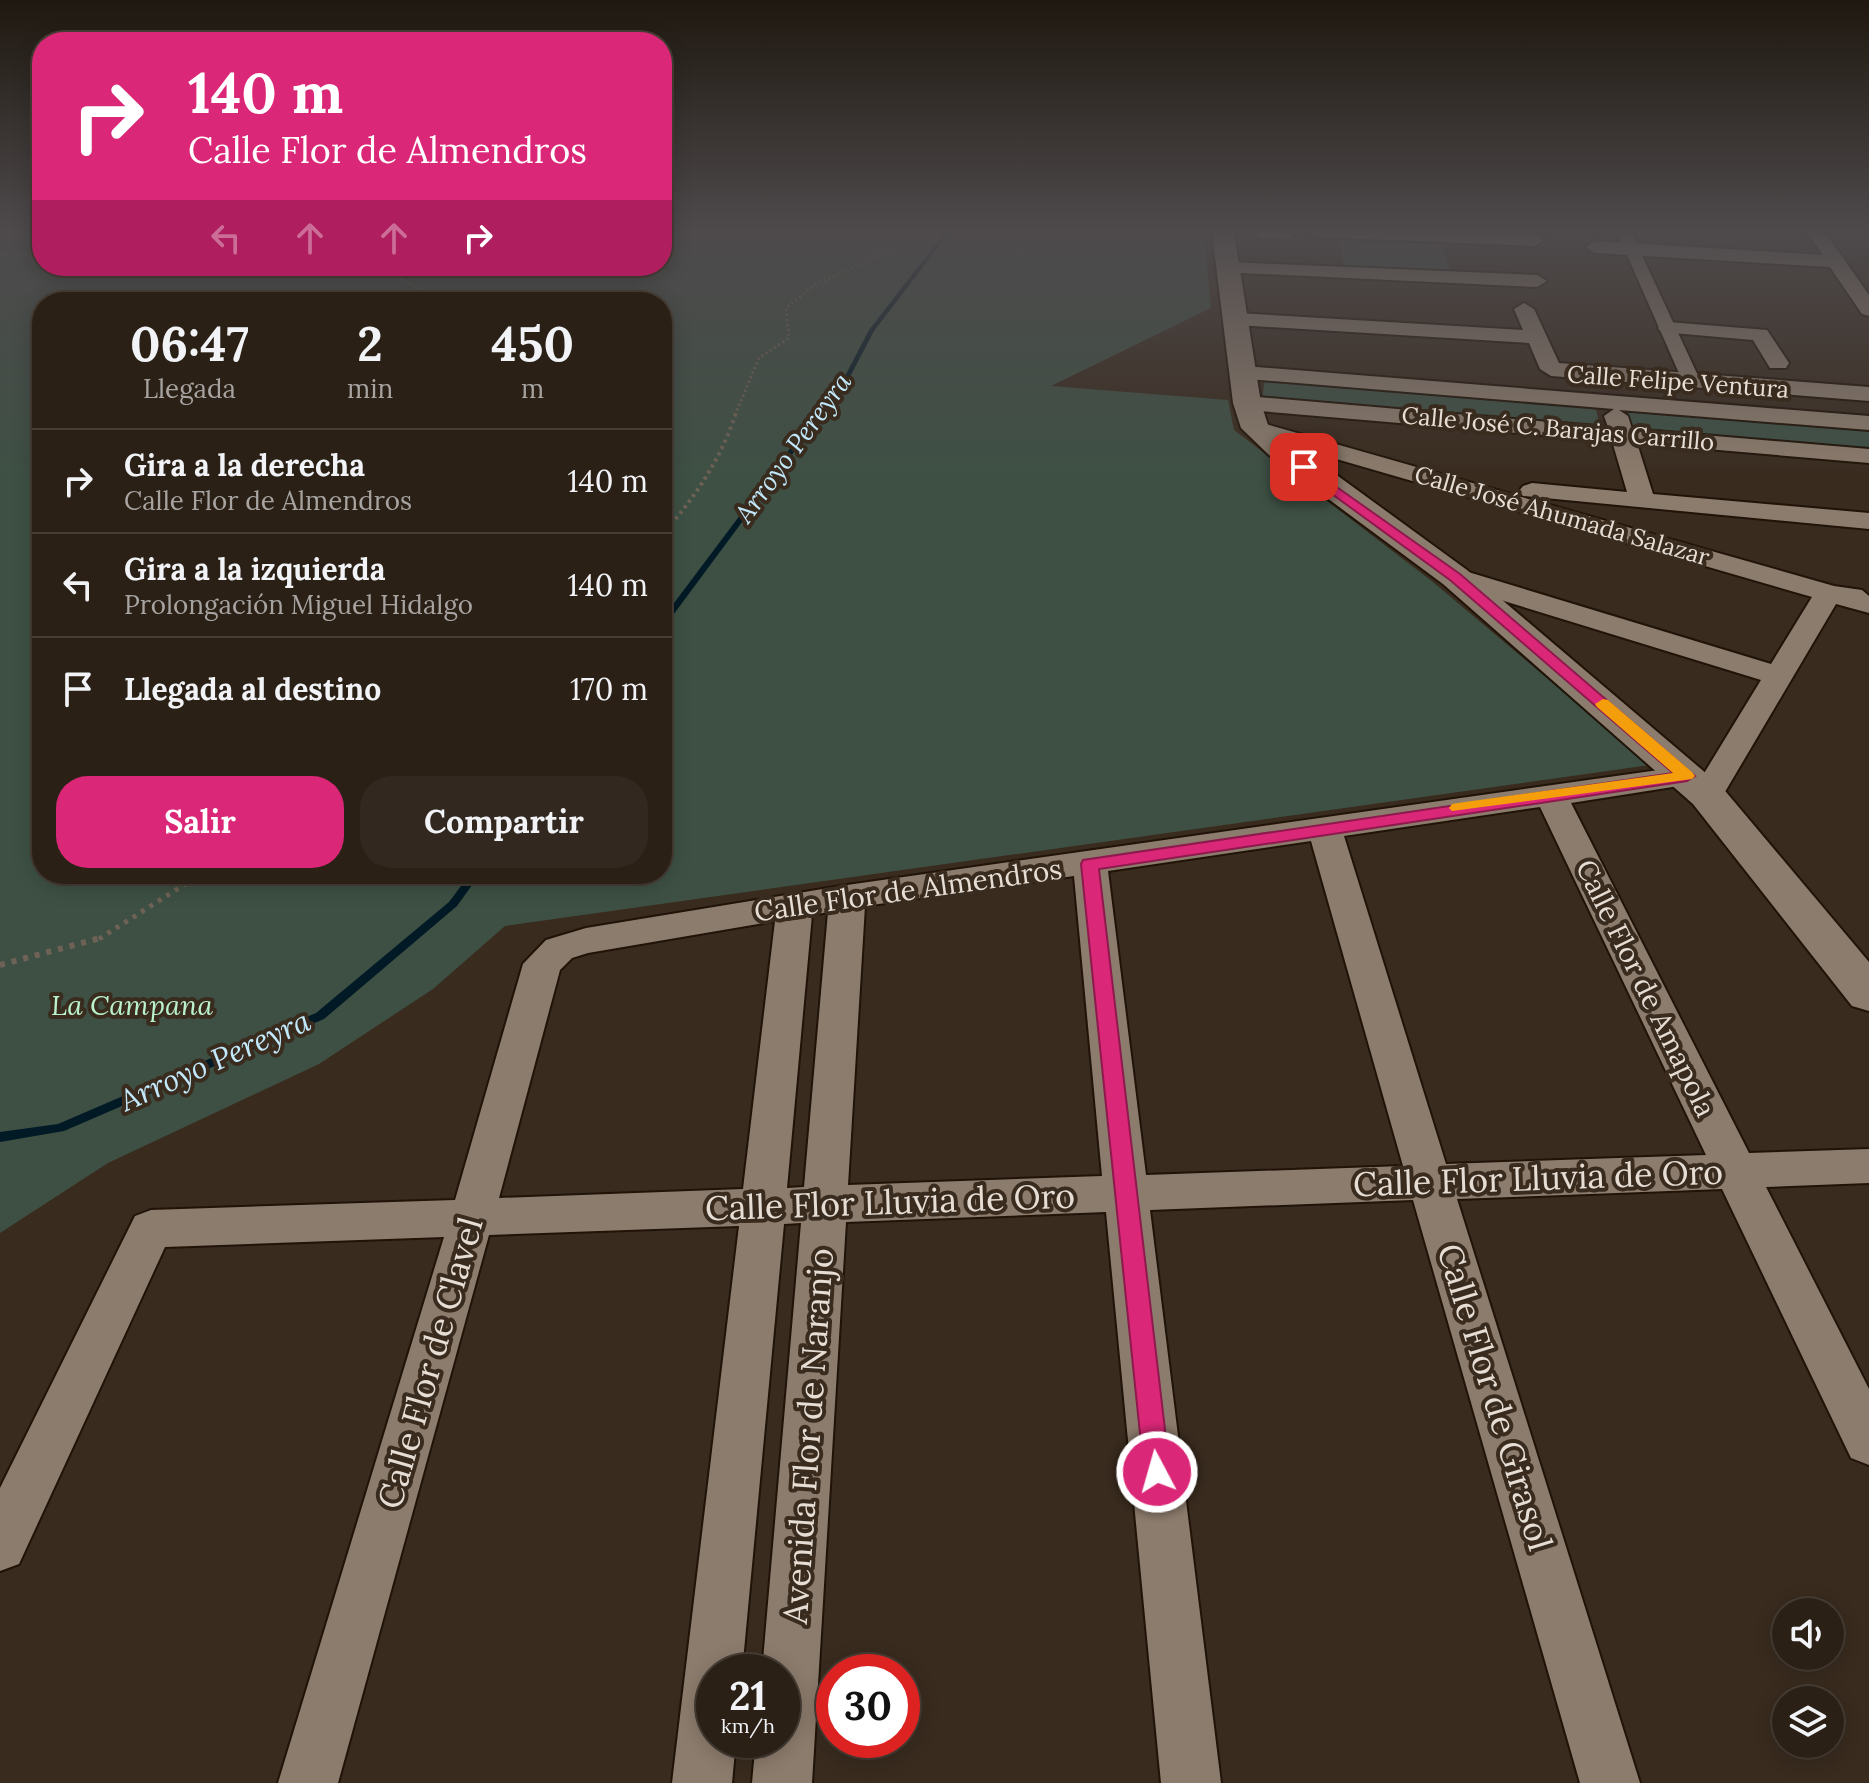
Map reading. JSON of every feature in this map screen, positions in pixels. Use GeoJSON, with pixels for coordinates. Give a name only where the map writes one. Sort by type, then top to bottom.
{"type":"FeatureCollection","features":[{"type":"Feature","properties":{"kind":"main road"},"geometry":{"type":"LineString","coordinates":[[1236,315],[1249,401],[1279,449],[1455,577],[1697,785],[1869,992]]}},
{"type":"Feature","properties":{"kind":"street"},"geometry":{"type":"LineString","coordinates":[[1526,315],[1551,369],[1869,394]]}},
{"type":"Feature","properties":{"kind":"street"},"geometry":{"type":"LineString","coordinates":[[1662,315],[1691,380]]}},
{"type":"Feature","properties":{"kind":"street"},"geometry":{"type":"LineString","coordinates":[[1237,319],[1535,337]]}},
{"type":"Feature","properties":{"kind":"street"},"geometry":{"type":"LineString","coordinates":[[1668,328],[1760,334],[1785,364],[1750,362]]}},
{"type":"Feature","properties":{"kind":"street"},"geometry":{"type":"LineString","coordinates":[[1680,357],[1708,359]]}},
{"type":"Feature","properties":{"kind":"street","name":"Calle Felipe Ventura"},"geometry":{"type":"LineString","coordinates":[[1249,401],[1613,402],[1869,423]]}},
{"type":"Feature","properties":{"kind":"street","name":"Calle José C. Barajas Carrillo"},"geometry":{"type":"LineString","coordinates":[[1249,401],[1869,456]]}},
{"type":"Feature","properties":{"kind":"street","name":"Calle José Ahumada Salazar"},"geometry":{"type":"LineString","coordinates":[[1249,401],[1450,483],[1869,605]]}},
{"type":"Feature","properties":{"kind":"street"},"geometry":{"type":"LineString","coordinates":[[1613,402],[1643,501]]}},
{"type":"Feature","properties":{"kind":"street"},"geometry":{"type":"LineString","coordinates":[[1450,483],[1869,521]]}},
{"type":"Feature","properties":{"kind":"street"},"geometry":{"type":"LineString","coordinates":[[1455,577],[1779,676]]}},
{"type":"Feature","properties":{"kind":"street"},"geometry":{"type":"LineString","coordinates":[[1697,785],[1779,676],[1828,594],[1869,598]]}},
{"type":"Feature","properties":{"kind":"street","name":"Calle Flor de Almendros"},"geometry":{"type":"LineString","coordinates":[[559,949],[586,941],[795,905],[1550,794],[1697,785]]}},
{"type":"Feature","properties":{"kind":"street","name":"Calle Flor de Amapola"},"geometry":{"type":"LineString","coordinates":[[1550,794],[1865,1425]]}},
{"type":"Feature","properties":{"kind":"street","name":"Calle Flor de Girasol"},"geometry":{"type":"LineString","coordinates":[[1324,828],[1610,1783]]}},
{"type":"Feature","properties":{"kind":"street"},"geometry":{"type":"LineString","coordinates":[[1090,864],[1191,1783]]}},
{"type":"Feature","properties":{"kind":"street","name":"Avenida Flor de Naranjo"},"geometry":{"type":"LineString","coordinates":[[782,1783],[847,897]]}},
{"type":"Feature","properties":{"kind":"street","name":"Avenida Flor de Naranjo"},"geometry":{"type":"LineString","coordinates":[[702,1783],[795,905]]}},
{"type":"Feature","properties":{"kind":"street","name":"Calle Flor de Clavel"},"geometry":{"type":"LineString","coordinates":[[308,1783],[542,964],[559,949]]}},
{"type":"Feature","properties":{"kind":"street","name":"Calle Flor Lluvia de Oro"},"geometry":{"type":"LineString","coordinates":[[0,1545],[151,1229],[1869,1166]]}},
{"type":"Feature","properties":{"kind":"path"},"geometry":{"type":"LineString","coordinates":[[672,524],[685,509],[726,444],[739,402],[759,358],[789,338],[787,315]]}},
{"type":"Feature","properties":{"kind":"path"},"geometry":{"type":"LineString","coordinates":[[0,965],[103,938],[186,884]]}},
{"type":"Feature","properties":{"kind":"green space","name":"La Campana"},"geometry":{"type":"Polygon","coordinates":[[[0,315],[32,315],[32,884],[672,884],[672,315],[1196,315],[1051,386],[1228,400],[1234,430],[1433,582],[1650,765],[505,926],[433,989],[319,1064],[108,1163],[0,1233],[0,315]]]}},
{"type":"Feature","properties":{"kind":"green space"},"geometry":{"type":"Polygon","coordinates":[[[1265,378],[1595,406],[1601,430],[1262,401],[1265,378]]]}},
{"type":"Feature","properties":{"kind":"green space"},"geometry":{"type":"Polygon","coordinates":[[[1626,408],[1869,426],[1869,450],[1634,432],[1626,408]]]}},
{"type":"Feature","properties":{"kind":"waterway","name":"Arroyo Pereyra"},"geometry":{"type":"LineString","coordinates":[[672,611],[849,374],[871,331],[883,315]]}},
{"type":"Feature","properties":{"kind":"waterway","name":"Arroyo Pereyra"},"geometry":{"type":"LineString","coordinates":[[0,1137],[60,1128],[320,1016],[453,904],[468,884]]}},
{"type":"Feature","properties":{"kind":"slow traffic"},"geometry":{"type":"LineString","coordinates":[[1458,808],[1687,776],[1603,704]]}},
{"type":"Feature","properties":{"kind":"route"},"geometry":{"type":"LineString","coordinates":[[1157,1472],[1090,864],[1687,776],[1455,577],[1304,467]]}}]}
